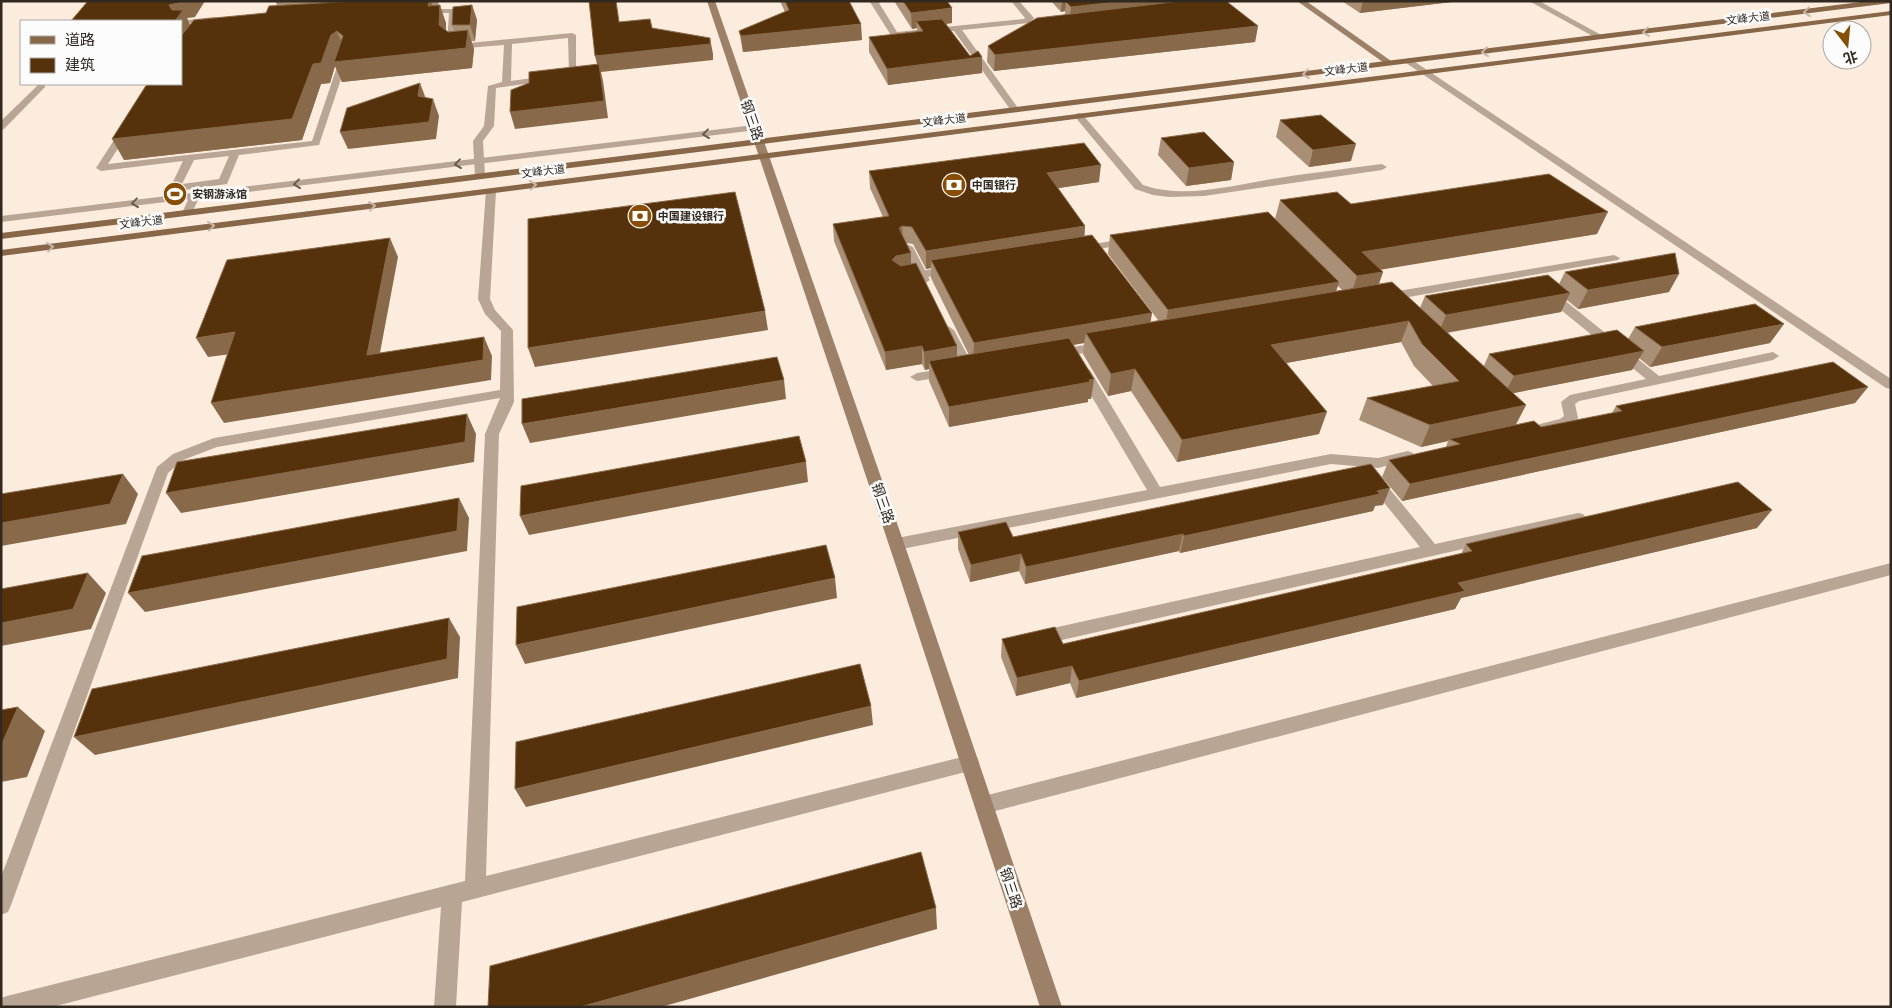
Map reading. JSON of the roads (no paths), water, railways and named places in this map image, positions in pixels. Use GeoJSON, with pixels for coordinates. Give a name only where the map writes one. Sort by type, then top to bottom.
{"type":"FeatureCollection","features":[{"type":"Feature","properties":{"kind":"main road","name":"文峰大道"},"geometry":{"type":"LineString","coordinates":[[1,236],[1890,1]]}},
{"type":"Feature","properties":{"kind":"main road","name":"文峰大道"},"geometry":{"type":"LineString","coordinates":[[1,253],[491,191],[759,142],[1079,116],[1891,13]]}},
{"type":"Feature","properties":{"kind":"street","name":"钢三路"},"geometry":{"type":"LineString","coordinates":[[711,1],[897,544],[1050,1007]]}},
{"type":"Feature","properties":{"kind":"street"},"geometry":{"type":"LineString","coordinates":[[879,1],[874,2],[895,35],[1030,21],[1030,18],[1015,1]]}},
{"type":"Feature","properties":{"kind":"street"},"geometry":{"type":"LineString","coordinates":[[1301,1],[1390,63]]}},
{"type":"Feature","properties":{"kind":"street"},"geometry":{"type":"LineString","coordinates":[[1533,1],[1601,37]]}},
{"type":"Feature","properties":{"kind":"street"},"geometry":{"type":"LineString","coordinates":[[413,12],[451,11],[453,14],[452,45],[456,47],[572,35],[573,74],[492,86],[490,126],[478,141],[480,176]]}},
{"type":"Feature","properties":{"kind":"street"},"geometry":{"type":"LineString","coordinates":[[182,22],[220,21],[210,25],[204,32]]}},
{"type":"Feature","properties":{"kind":"street"},"geometry":{"type":"LineString","coordinates":[[956,28],[1015,110]]}},
{"type":"Feature","properties":{"kind":"street"},"geometry":{"type":"LineString","coordinates":[[506,83],[508,42]]}},
{"type":"Feature","properties":{"kind":"street"},"geometry":{"type":"LineString","coordinates":[[133,118],[101,168],[316,143],[345,55]]}},
{"type":"Feature","properties":{"kind":"street"},"geometry":{"type":"LineString","coordinates":[[1409,61],[1891,385]]}},
{"type":"Feature","properties":{"kind":"street"},"geometry":{"type":"LineString","coordinates":[[1,127],[41,85]]}},
{"type":"Feature","properties":{"kind":"street"},"geometry":{"type":"LineString","coordinates":[[1079,116],[1139,187],[1149,192],[1166,194],[1201,192],[1382,167]]}},
{"type":"Feature","properties":{"kind":"street"},"geometry":{"type":"LineString","coordinates":[[1,219],[479,162],[759,142]]}},
{"type":"Feature","properties":{"kind":"street"},"geometry":{"type":"LineString","coordinates":[[190,158],[175,188],[223,182],[235,153]]}},
{"type":"Feature","properties":{"kind":"street"},"geometry":{"type":"LineString","coordinates":[[187,213],[200,185]]}},
{"type":"Feature","properties":{"kind":"street"},"geometry":{"type":"LineString","coordinates":[[475,888],[492,434],[507,402],[507,330],[489,311],[484,299],[491,191]]}},
{"type":"Feature","properties":{"kind":"street"},"geometry":{"type":"LineString","coordinates":[[1066,251],[1145,239]]}},
{"type":"Feature","properties":{"kind":"street"},"geometry":{"type":"LineString","coordinates":[[907,247],[929,292]]}},
{"type":"Feature","properties":{"kind":"street"},"geometry":{"type":"LineString","coordinates":[[1095,247],[1106,262]]}},
{"type":"Feature","properties":{"kind":"street"},"geometry":{"type":"LineString","coordinates":[[1371,300],[1614,258]]}},
{"type":"Feature","properties":{"kind":"street"},"geometry":{"type":"LineString","coordinates":[[900,278],[960,268]]}},
{"type":"Feature","properties":{"kind":"street"},"geometry":{"type":"LineString","coordinates":[[1523,274],[1657,380]]}},
{"type":"Feature","properties":{"kind":"street"},"geometry":{"type":"LineString","coordinates":[[1388,296],[1402,310]]}},
{"type":"Feature","properties":{"kind":"street"},"geometry":{"type":"LineString","coordinates":[[918,378],[972,368],[942,317]]}},
{"type":"Feature","properties":{"kind":"street"},"geometry":{"type":"LineString","coordinates":[[1044,356],[1117,343]]}},
{"type":"Feature","properties":{"kind":"street"},"geometry":{"type":"LineString","coordinates":[[1072,351],[1156,493]]}},
{"type":"Feature","properties":{"kind":"street"},"geometry":{"type":"LineString","coordinates":[[1531,430],[1564,423],[1571,418],[1568,402],[1574,398],[1773,356]]}},
{"type":"Feature","properties":{"kind":"street"},"geometry":{"type":"LineString","coordinates":[[1,905],[162,472],[178,457],[214,443],[507,393]]}},
{"type":"Feature","properties":{"kind":"street"},"geometry":{"type":"LineString","coordinates":[[897,544],[1331,459],[1378,462],[1426,452]]}},
{"type":"Feature","properties":{"kind":"street"},"geometry":{"type":"LineString","coordinates":[[1359,461],[1432,551]]}},
{"type":"Feature","properties":{"kind":"street"},"geometry":{"type":"LineString","coordinates":[[1053,635],[1598,514]]}},
{"type":"Feature","properties":{"kind":"street"},"geometry":{"type":"LineString","coordinates":[[984,805],[1891,569]]}},
{"type":"Feature","properties":{"kind":"street"},"geometry":{"type":"LineString","coordinates":[[7,1007],[970,763]]}},
{"type":"Feature","properties":{"kind":"street"},"geometry":{"type":"LineString","coordinates":[[445,1007],[452,894]]}},
{"type":"Feature","properties":{"kind":"place","name":"中国银行"},"geometry":{"type":"Point","coordinates":[954,185]}},
{"type":"Feature","properties":{"kind":"place","name":"安钢游泳馆"},"geometry":{"type":"Point","coordinates":[175,194]}},
{"type":"Feature","properties":{"kind":"place","name":"中国建设银行"},"geometry":{"type":"Point","coordinates":[640,216]}}]}
